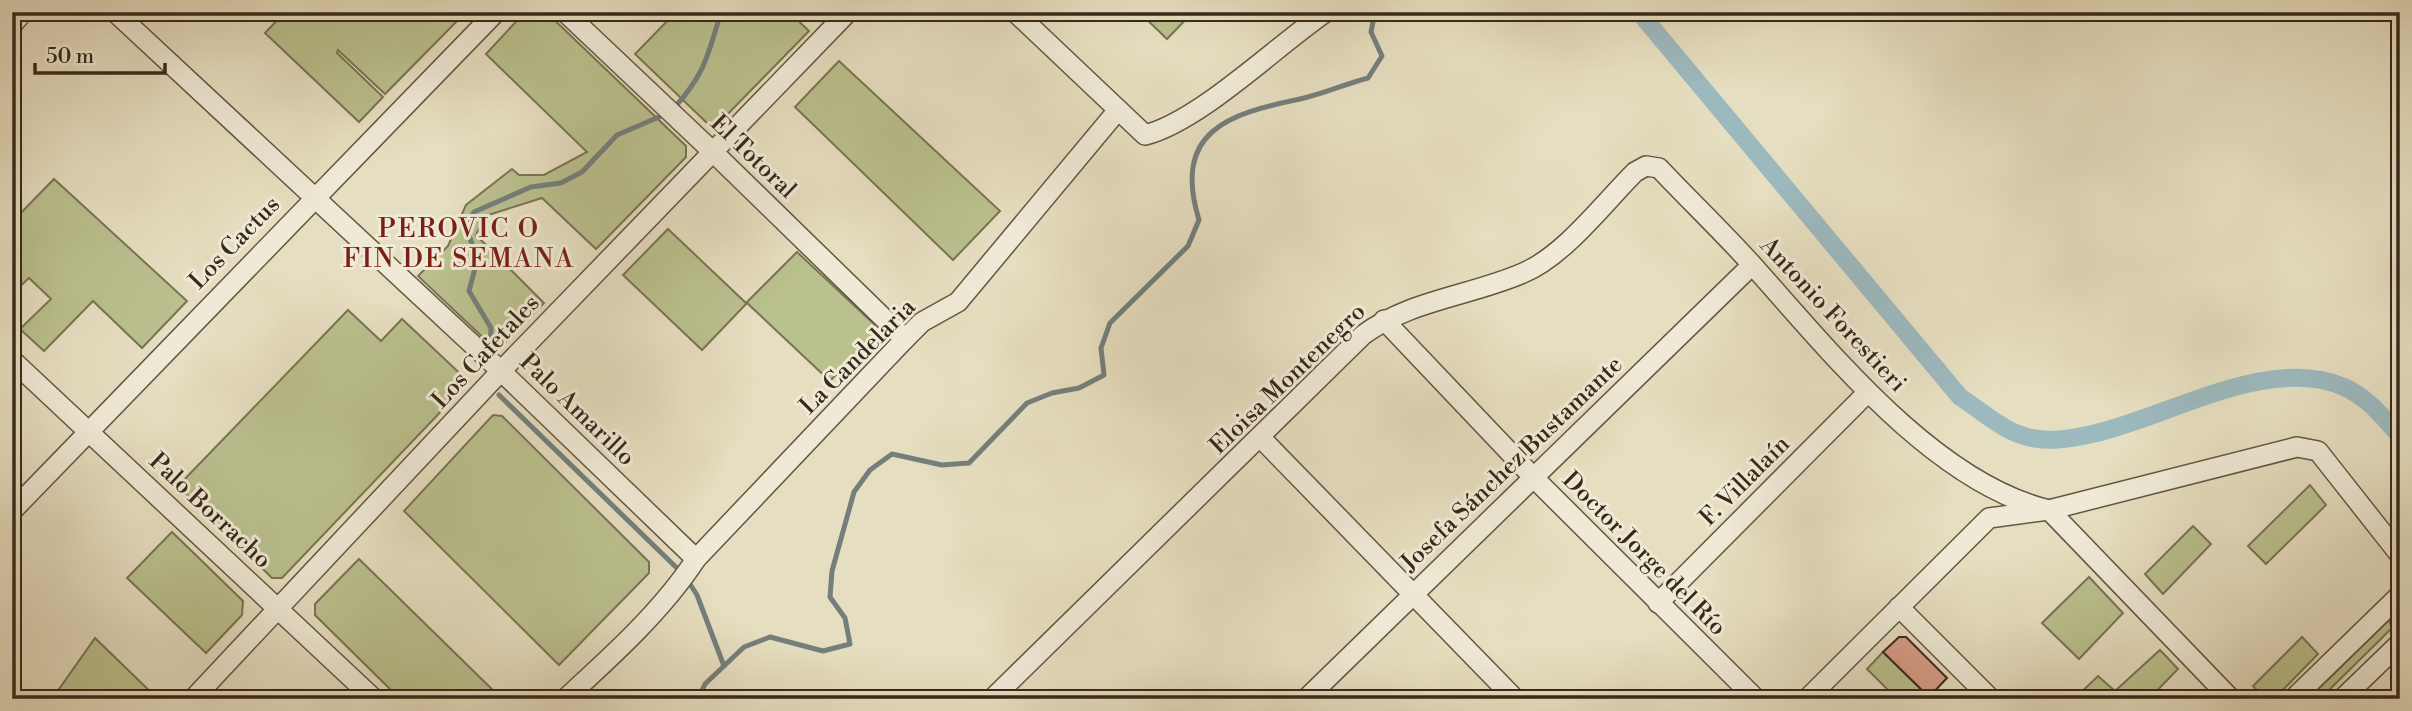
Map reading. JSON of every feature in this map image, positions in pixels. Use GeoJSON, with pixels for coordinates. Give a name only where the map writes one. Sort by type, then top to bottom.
{"type":"FeatureCollection","features":[{"type":"Feature","properties":{"kind":"street"},"geometry":{"type":"LineString","coordinates":[[12,25],[23,12]]}},
{"type":"Feature","properties":{"kind":"street","name":"Palo Amarillo"},"geometry":{"type":"LineString","coordinates":[[115,12],[501,370],[696,559]]}},
{"type":"Feature","properties":{"kind":"street","name":"Los Cactus"},"geometry":{"type":"LineString","coordinates":[[12,511],[496,12]]}},
{"type":"Feature","properties":{"kind":"street","name":"El Totoral"},"geometry":{"type":"LineString","coordinates":[[565,12],[905,339]]}},
{"type":"Feature","properties":{"kind":"street","name":"Los Cafetales"},"geometry":{"type":"LineString","coordinates":[[193,699],[501,370],[848,12]]}},
{"type":"Feature","properties":{"kind":"street"},"geometry":{"type":"LineString","coordinates":[[1015,12],[1145,135],[1160,131],[1197,109],[1326,12]]}},
{"type":"Feature","properties":{"kind":"street","name":"La Candelaria"},"geometry":{"type":"LineString","coordinates":[[565,699],[604,663],[685,577],[696,559],[905,339],[922,322],[958,302],[967,293],[1118,110]]}},
{"type":"Feature","properties":{"kind":"street","name":"Eloisa Montenegro"},"geometry":{"type":"LineString","coordinates":[[1004,695],[1363,335],[1384,320],[1524,273],[1550,257],[1635,172],[1646,166],[1659,168]]}},
{"type":"Feature","properties":{"kind":"street","name":"Antonio Forestieri"},"geometry":{"type":"LineString","coordinates":[[1659,168],[1752,265],[1867,393],[1986,485],[2008,498],[2049,510],[2231,699]]}},
{"type":"Feature","properties":{"kind":"street","name":"Josefa Sánchez Bustamante"},"geometry":{"type":"LineString","coordinates":[[1306,699],[1413,593],[1535,480],[1752,265]]}},
{"type":"Feature","properties":{"kind":"street","name":"Doctor Jorge del Río"},"geometry":{"type":"LineString","coordinates":[[1384,320],[1535,480],[1756,699]]}},
{"type":"Feature","properties":{"kind":"street","name":"Palo Borracho"},"geometry":{"type":"LineString","coordinates":[[12,360],[374,699]]}},
{"type":"Feature","properties":{"kind":"street","name":"F. Villalaín"},"geometry":{"type":"LineString","coordinates":[[1658,603],[1867,393]]}},
{"type":"Feature","properties":{"kind":"street"},"geometry":{"type":"LineString","coordinates":[[1260,438],[1515,699]]}},
{"type":"Feature","properties":{"kind":"street"},"geometry":{"type":"LineString","coordinates":[[1807,699],[1989,518],[2049,510],[2297,447],[2318,451],[2400,555]]}},
{"type":"Feature","properties":{"kind":"street"},"geometry":{"type":"LineString","coordinates":[[1986,485],[1989,518]]}},
{"type":"Feature","properties":{"kind":"street"},"geometry":{"type":"LineString","coordinates":[[2293,699],[2400,595]]}},
{"type":"Feature","properties":{"kind":"street"},"geometry":{"type":"LineString","coordinates":[[1899,607],[1991,699]]}},
{"type":"Feature","properties":{"kind":"street"},"geometry":{"type":"LineString","coordinates":[[2342,699],[2400,643]]}},
{"type":"Feature","properties":{"kind":"green space"},"geometry":{"type":"Polygon","coordinates":[[[285,12],[466,12],[385,94],[338,50],[337,53],[383,97],[359,122],[265,33],[285,12]]]}},
{"type":"Feature","properties":{"kind":"green space"},"geometry":{"type":"Polygon","coordinates":[[[525,12],[546,12],[686,146],[686,157],[596,249],[542,198],[485,216],[476,235],[544,303],[502,346],[492,346],[418,276],[448,246],[466,205],[512,169],[519,175],[544,175],[587,152],[486,54],[525,12]]]}},
{"type":"Feature","properties":{"kind":"green space"},"geometry":{"type":"Polygon","coordinates":[[[676,12],[789,12],[809,31],[718,124],[708,124],[635,54],[676,12]]]}},
{"type":"Feature","properties":{"kind":"green space"},"geometry":{"type":"Polygon","coordinates":[[[1139,12],[1193,12],[1167,39],[1139,12]]]}},
{"type":"Feature","properties":{"kind":"green space"},"geometry":{"type":"Polygon","coordinates":[[[839,61],[1000,211],[953,260],[795,107],[839,61]]]}},
{"type":"Feature","properties":{"kind":"green space"},"geometry":{"type":"Polygon","coordinates":[[[54,179],[187,301],[142,348],[93,301],[44,351],[20,329],[51,299],[29,278],[12,294],[12,222],[54,179]]]}},
{"type":"Feature","properties":{"kind":"green space"},"geometry":{"type":"Polygon","coordinates":[[[668,229],[746,303],[797,252],[874,324],[874,335],[830,381],[747,303],[702,350],[623,275],[668,229]]]}},
{"type":"Feature","properties":{"kind":"green space"},"geometry":{"type":"Polygon","coordinates":[[[348,310],[381,341],[402,319],[469,382],[282,578],[272,578],[178,486],[348,310]]]}},
{"type":"Feature","properties":{"kind":"green space"},"geometry":{"type":"Polygon","coordinates":[[[493,415],[502,416],[649,562],[649,573],[559,665],[404,511],[493,415]]]}},
{"type":"Feature","properties":{"kind":"green space"},"geometry":{"type":"Polygon","coordinates":[[[2310,485],[2326,505],[2266,564],[2248,546],[2310,485]]]}},
{"type":"Feature","properties":{"kind":"green space"},"geometry":{"type":"Polygon","coordinates":[[[2193,526],[2211,544],[2163,594],[2145,574],[2193,526]]]}},
{"type":"Feature","properties":{"kind":"green space"},"geometry":{"type":"Polygon","coordinates":[[[172,532],[243,601],[242,615],[206,653],[127,578],[172,532]]]}},
{"type":"Feature","properties":{"kind":"green space"},"geometry":{"type":"Polygon","coordinates":[[[359,559],[502,699],[400,699],[315,615],[315,604],[359,559]]]}},
{"type":"Feature","properties":{"kind":"green space"},"geometry":{"type":"Polygon","coordinates":[[[2089,577],[2123,613],[2079,659],[2042,623],[2089,577]]]}},
{"type":"Feature","properties":{"kind":"green space"},"geometry":{"type":"Polygon","coordinates":[[[2389,620],[2392,628],[2320,699],[2308,699],[2389,620]]]}},
{"type":"Feature","properties":{"kind":"green space"},"geometry":{"type":"Polygon","coordinates":[[[2302,637],[2318,654],[2274,699],[2264,698],[2253,686],[2302,637]]]}},
{"type":"Feature","properties":{"kind":"green space"},"geometry":{"type":"Polygon","coordinates":[[[95,638],[158,699],[52,699],[95,638]]]}},
{"type":"Feature","properties":{"kind":"green space"},"geometry":{"type":"Polygon","coordinates":[[[2160,650],[2178,669],[2149,699],[2121,699],[2114,691],[2106,699],[2074,699],[2098,676],[2115,691],[2160,650]]]}},
{"type":"Feature","properties":{"kind":"green space"},"geometry":{"type":"Polygon","coordinates":[[[1883,652],[1929,697],[1927,699],[1897,699],[1867,669],[1883,652]]]}},
{"type":"Feature","properties":{"kind":"building"},"geometry":{"type":"Polygon","coordinates":[[[1899,637],[1906,637],[1947,678],[1929,697],[1883,652],[1899,637]]]}},
{"type":"Feature","properties":{"kind":"waterway"},"geometry":{"type":"LineString","coordinates":[[674,108],[699,74],[721,12]]}},
{"type":"Feature","properties":{"kind":"waterway"},"geometry":{"type":"LineString","coordinates":[[698,699],[705,684],[744,647],[770,637],[823,651],[850,644],[845,618],[830,597],[832,571],[854,492],[870,470],[892,454],[942,465],[969,463],[1027,403],[1052,393],[1079,388],[1104,375],[1101,348],[1110,323],[1188,246],[1199,220],[1193,190],[1193,166],[1200,147],[1212,132],[1229,120],[1368,78],[1382,56],[1371,32],[1375,12]]}},
{"type":"Feature","properties":{"kind":"waterway"},"geometry":{"type":"LineString","coordinates":[[1639,12],[1960,397],[2007,429],[2041,439],[2058,440],[2092,434],[2218,392],[2283,378],[2315,379],[2344,387],[2367,402],[2400,436]]}},
{"type":"Feature","properties":{"kind":"waterway"},"geometry":{"type":"LineString","coordinates":[[490,348],[491,328],[469,291],[477,261],[466,225],[474,212],[531,187],[561,183],[582,172],[617,135],[666,114]]}},
{"type":"Feature","properties":{"kind":"waterway"},"geometry":{"type":"LineString","coordinates":[[499,395],[682,573]]}},
{"type":"Feature","properties":{"kind":"waterway"},"geometry":{"type":"LineString","coordinates":[[688,581],[697,595],[724,666]]}},
{"type":"Feature","properties":{"kind":"district","name":"PEROVIC O FIN DE SEMANA"},"geometry":{"type":"Point","coordinates":[459,244]}}]}
